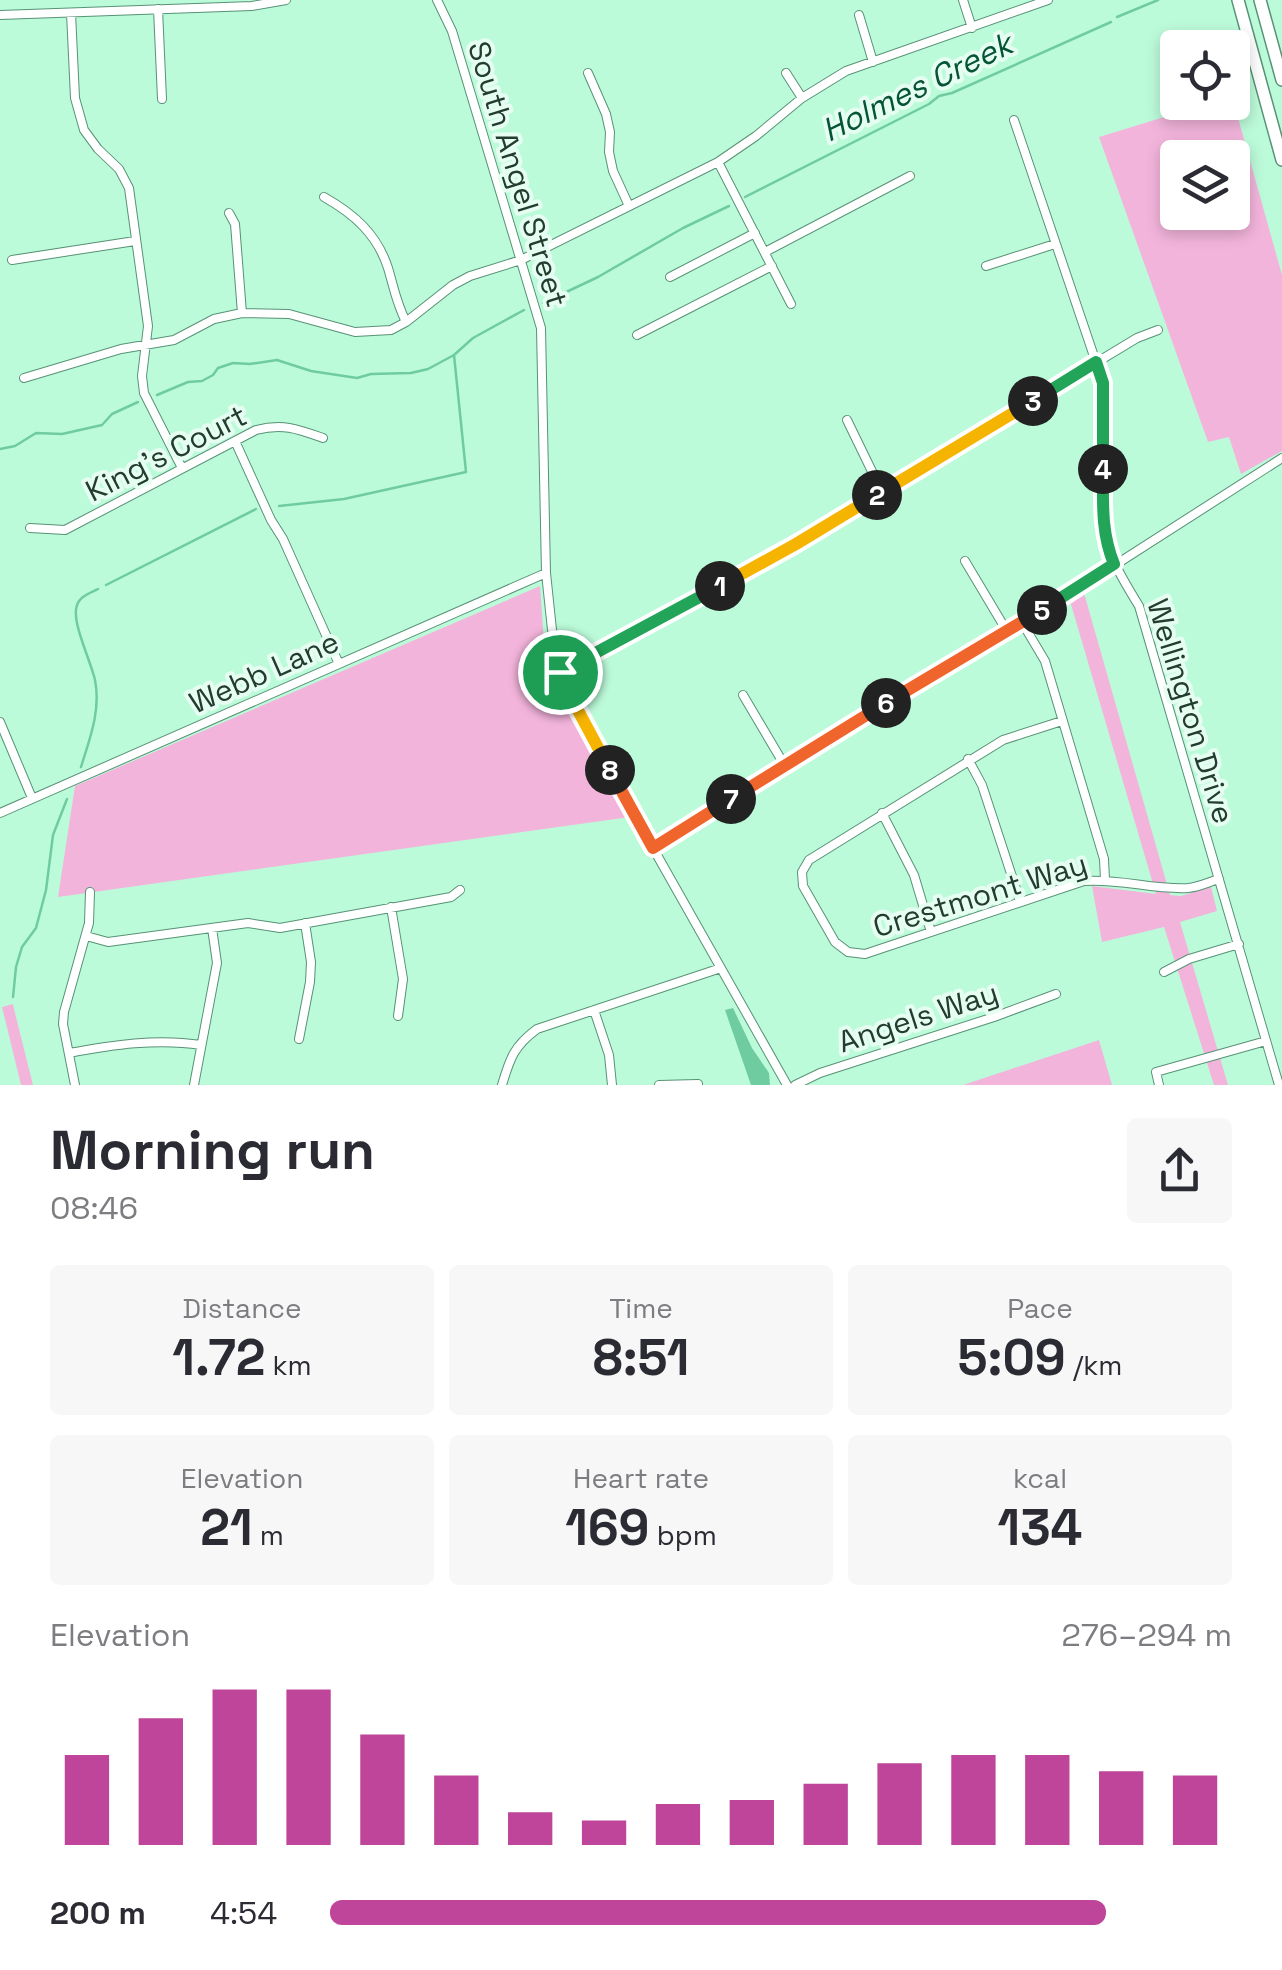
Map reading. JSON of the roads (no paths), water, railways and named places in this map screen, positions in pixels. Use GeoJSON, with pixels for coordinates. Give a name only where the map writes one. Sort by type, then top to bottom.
{"type":"FeatureCollection","features":[{"type":"Feature","properties":{"kind":"highway"},"geometry":{"type":"LineString","coordinates":[[1238,0],[1282,160]]}},
{"type":"Feature","properties":{"kind":"highway"},"geometry":{"type":"LineString","coordinates":[[1260,0],[1282,80]]}},
{"type":"Feature","properties":{"kind":"street"},"geometry":{"type":"LineString","coordinates":[[0,15],[252,6],[286,0]]}},
{"type":"Feature","properties":{"kind":"street","name":"South Angel Street"},"geometry":{"type":"LineString","coordinates":[[437,0],[452,31],[541,328],[546,574],[555,658],[566,688],[653,848],[791,1085]]}},
{"type":"Feature","properties":{"kind":"street"},"geometry":{"type":"LineString","coordinates":[[963,0],[972,28]]}},
{"type":"Feature","properties":{"kind":"street"},"geometry":{"type":"LineString","coordinates":[[24,378],[121,349],[174,340],[214,318],[242,313],[289,314],[355,332],[390,330],[470,276],[521,260],[718,162],[802,98],[846,71],[1048,0]]}},
{"type":"Feature","properties":{"kind":"street"},"geometry":{"type":"LineString","coordinates":[[158,10],[162,99]]}},
{"type":"Feature","properties":{"kind":"street"},"geometry":{"type":"LineString","coordinates":[[72,13],[74,98],[84,130],[119,169],[128,188],[148,326],[142,376],[144,393],[182,468]]}},
{"type":"Feature","properties":{"kind":"street"},"geometry":{"type":"LineString","coordinates":[[858,15],[873,62]]}},
{"type":"Feature","properties":{"kind":"street"},"geometry":{"type":"LineString","coordinates":[[786,73],[802,98]]}},
{"type":"Feature","properties":{"kind":"street"},"geometry":{"type":"LineString","coordinates":[[588,74],[606,114],[613,171],[628,206]]}},
{"type":"Feature","properties":{"kind":"street","name":"Wellington Drive"},"geometry":{"type":"LineString","coordinates":[[1014,120],[1103,383],[1106,542],[1139,606],[1279,1085]]}},
{"type":"Feature","properties":{"kind":"street"},"geometry":{"type":"LineString","coordinates":[[718,162],[792,304]]}},
{"type":"Feature","properties":{"kind":"street"},"geometry":{"type":"LineString","coordinates":[[764,252],[910,176]]}},
{"type":"Feature","properties":{"kind":"street"},"geometry":{"type":"LineString","coordinates":[[324,197],[367,228],[387,266],[394,297],[406,322]]}},
{"type":"Feature","properties":{"kind":"street"},"geometry":{"type":"LineString","coordinates":[[229,213],[235,224],[242,313]]}},
{"type":"Feature","properties":{"kind":"street"},"geometry":{"type":"LineString","coordinates":[[670,276],[754,233]]}},
{"type":"Feature","properties":{"kind":"street"},"geometry":{"type":"LineString","coordinates":[[12,260],[135,241]]}},
{"type":"Feature","properties":{"kind":"street"},"geometry":{"type":"LineString","coordinates":[[986,266],[1055,244]]}},
{"type":"Feature","properties":{"kind":"street"},"geometry":{"type":"LineString","coordinates":[[636,335],[772,266]]}},
{"type":"Feature","properties":{"kind":"street"},"geometry":{"type":"LineString","coordinates":[[560,672],[796,544],[1096,362],[1158,330]]}},
{"type":"Feature","properties":{"kind":"street"},"geometry":{"type":"LineString","coordinates":[[847,420],[882,492]]}},
{"type":"Feature","properties":{"kind":"street","name":"King's Court"},"geometry":{"type":"LineString","coordinates":[[30,528],[65,530],[256,430],[276,425],[323,438]]}},
{"type":"Feature","properties":{"kind":"street"},"geometry":{"type":"LineString","coordinates":[[235,441],[339,664]]}},
{"type":"Feature","properties":{"kind":"street"},"geometry":{"type":"LineString","coordinates":[[653,848],[896,697],[1023,624],[1282,458]]}},
{"type":"Feature","properties":{"kind":"street"},"geometry":{"type":"LineString","coordinates":[[964,560],[1008,632]]}},
{"type":"Feature","properties":{"kind":"street","name":"Webb Lane"},"geometry":{"type":"LineString","coordinates":[[0,813],[546,574]]}},
{"type":"Feature","properties":{"kind":"street"},"geometry":{"type":"LineString","coordinates":[[1023,624],[1045,662],[1104,859],[1105,880]]}},
{"type":"Feature","properties":{"kind":"street"},"geometry":{"type":"LineString","coordinates":[[743,695],[785,766]]}},
{"type":"Feature","properties":{"kind":"street"},"geometry":{"type":"LineString","coordinates":[[931,932],[914,875],[882,813],[1003,740],[1062,721]]}},
{"type":"Feature","properties":{"kind":"street"},"geometry":{"type":"LineString","coordinates":[[0,722],[32,798]]}},
{"type":"Feature","properties":{"kind":"street"},"geometry":{"type":"LineString","coordinates":[[968,760],[982,786],[1020,902]]}},
{"type":"Feature","properties":{"kind":"street","name":"Crestmont Way"},"geometry":{"type":"LineString","coordinates":[[882,813],[808,860],[802,872],[803,886],[834,942],[848,952],[866,954],[1084,881],[1192,888],[1220,879]]}},
{"type":"Feature","properties":{"kind":"street"},"geometry":{"type":"LineString","coordinates":[[86,936],[108,942],[248,922],[280,928],[450,898],[460,890]]}},
{"type":"Feature","properties":{"kind":"street"},"geometry":{"type":"LineString","coordinates":[[76,1085],[63,1024],[86,936],[90,892]]}},
{"type":"Feature","properties":{"kind":"street"},"geometry":{"type":"LineString","coordinates":[[391,907],[403,980],[398,1016]]}},
{"type":"Feature","properties":{"kind":"street"},"geometry":{"type":"LineString","coordinates":[[299,1039],[310,982],[305,923]]}},
{"type":"Feature","properties":{"kind":"street"},"geometry":{"type":"LineString","coordinates":[[194,1085],[216,963],[212,928]]}},
{"type":"Feature","properties":{"kind":"street"},"geometry":{"type":"LineString","coordinates":[[1164,972],[1188,959],[1238,944]]}},
{"type":"Feature","properties":{"kind":"street"},"geometry":{"type":"LineString","coordinates":[[502,1085],[513,1051],[537,1029],[721,968]]}},
{"type":"Feature","properties":{"kind":"street","name":"Angels Way"},"geometry":{"type":"LineString","coordinates":[[791,1085],[1056,994]]}},
{"type":"Feature","properties":{"kind":"street"},"geometry":{"type":"LineString","coordinates":[[594,1010],[609,1055],[612,1085]]}},
{"type":"Feature","properties":{"kind":"street"},"geometry":{"type":"LineString","coordinates":[[1159,1085],[1156,1072],[1266,1041]]}},
{"type":"Feature","properties":{"kind":"street"},"geometry":{"type":"LineString","coordinates":[[69,1053],[114,1045],[178,1042],[201,1046]]}},
{"type":"Feature","properties":{"kind":"street"},"geometry":{"type":"LineString","coordinates":[[659,1085],[698,1084]]}},
{"type":"Feature","properties":{"kind":"waterway","name":"Holmes Creek"},"geometry":{"type":"LineString","coordinates":[[1117,17],[1158,0]]}},
{"type":"Feature","properties":{"kind":"waterway","name":"Holmes Creek"},"geometry":{"type":"LineString","coordinates":[[745,197],[939,96],[1111,22]]}},
{"type":"Feature","properties":{"kind":"waterway","name":"Holmes Creek"},"geometry":{"type":"LineString","coordinates":[[543,303],[729,206]]}},
{"type":"Feature","properties":{"kind":"waterway","name":"Holmes Creek"},"geometry":{"type":"LineString","coordinates":[[157,395],[188,382],[202,381],[218,368],[233,363],[277,360],[311,371],[357,378],[411,373],[454,355],[473,338],[524,310]]}},
{"type":"Feature","properties":{"kind":"waterway"},"geometry":{"type":"LineString","coordinates":[[279,506],[344,499],[466,472],[454,355]]}},
{"type":"Feature","properties":{"kind":"waterway","name":"Holmes Creek"},"geometry":{"type":"LineString","coordinates":[[0,449],[15,446],[36,433],[62,434],[102,425],[112,414],[138,402]]}},
{"type":"Feature","properties":{"kind":"waterway"},"geometry":{"type":"LineString","coordinates":[[106,585],[256,509]]}},
{"type":"Feature","properties":{"kind":"waterway"},"geometry":{"type":"LineString","coordinates":[[81,767],[97,702],[76,610],[81,599],[98,589]]}},
{"type":"Feature","properties":{"kind":"waterway"},"geometry":{"type":"LineString","coordinates":[[13,997],[16,967],[22,947],[36,928],[46,890],[53,835],[67,799]]}}]}
